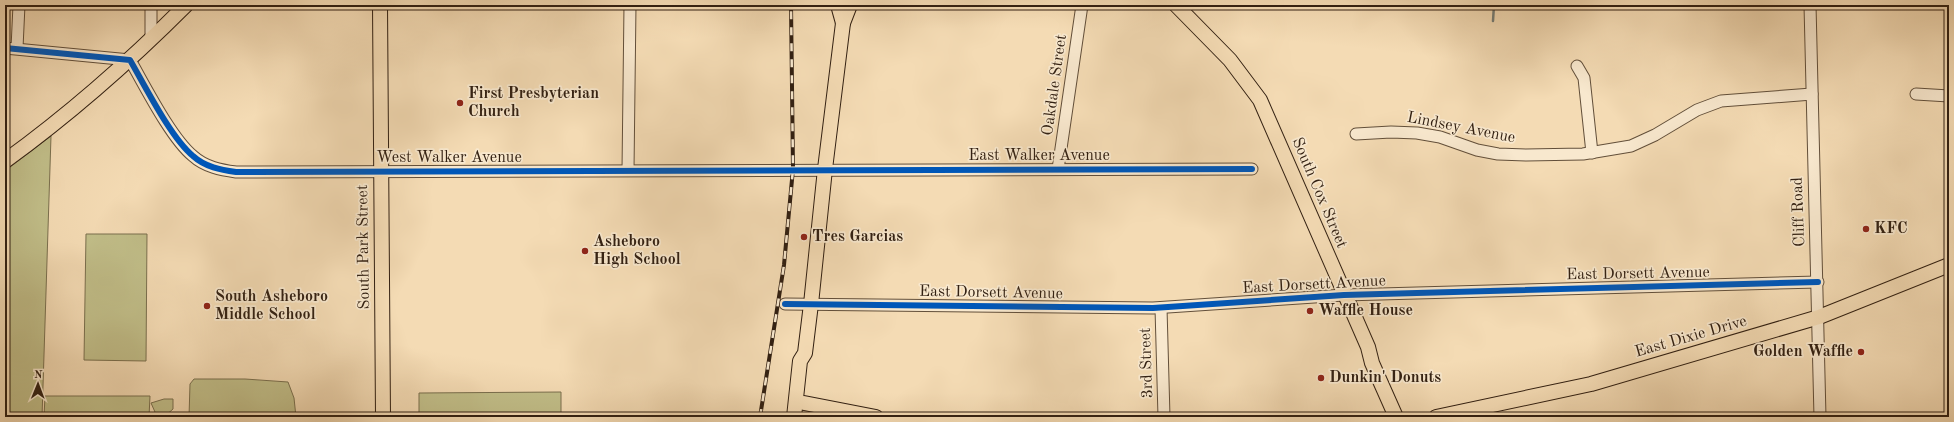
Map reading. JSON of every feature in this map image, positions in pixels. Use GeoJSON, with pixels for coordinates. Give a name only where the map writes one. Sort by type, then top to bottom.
{"type":"FeatureCollection","features":[{"type":"Feature","properties":{"kind":"main road"},"geometry":{"type":"LineString","coordinates":[[5,161],[38,137],[130,60],[186,5]]}},
{"type":"Feature","properties":{"kind":"main road","name":"South Park Street"},"geometry":{"type":"LineString","coordinates":[[380,5],[380,172],[383,417]]}},
{"type":"Feature","properties":{"kind":"main road","name":"South Cox Street"},"geometry":{"type":"LineString","coordinates":[[1176,5],[1230,60],[1260,100],[1396,417]]}},
{"type":"Feature","properties":{"kind":"main road"},"geometry":{"type":"LineString","coordinates":[[794,417],[800,361],[805,353],[825,169],[845,10]]}},
{"type":"Feature","properties":{"kind":"main road","name":"East Dixie Drive"},"geometry":{"type":"LineString","coordinates":[[1436,417],[1487,412],[1591,384],[1819,317],[1949,265]]}},
{"type":"Feature","properties":{"kind":"main road"},"geometry":{"type":"LineString","coordinates":[[802,417],[809,362],[805,353]]}},
{"type":"Feature","properties":{"kind":"main road"},"geometry":{"type":"LineString","coordinates":[[804,403],[876,417]]}},
{"type":"Feature","properties":{"kind":"street"},"geometry":{"type":"LineString","coordinates":[[17,48],[19,5]]}},
{"type":"Feature","properties":{"kind":"street"},"geometry":{"type":"LineString","coordinates":[[151,5],[151,39]]}},
{"type":"Feature","properties":{"kind":"street"},"geometry":{"type":"LineString","coordinates":[[628,170],[630,5]]}},
{"type":"Feature","properties":{"kind":"street","name":"Oakdale Street"},"geometry":{"type":"LineString","coordinates":[[1058,169],[1082,5]]}},
{"type":"Feature","properties":{"kind":"street","name":"Cliff Road"},"geometry":{"type":"LineString","coordinates":[[1810,5],[1819,317],[1820,417]]}},
{"type":"Feature","properties":{"kind":"street"},"geometry":{"type":"LineString","coordinates":[[5,48],[130,60]]}},
{"type":"Feature","properties":{"kind":"street","name":"West Walker Avenue"},"geometry":{"type":"LineString","coordinates":[[130,60],[180,142],[192,156],[205,164],[221,170],[241,172],[380,172],[628,170],[745,171],[825,169]]}},
{"type":"Feature","properties":{"kind":"street"},"geometry":{"type":"LineString","coordinates":[[1577,66],[1584,78],[1592,153]]}},
{"type":"Feature","properties":{"kind":"street","name":"Lindsey Avenue"},"geometry":{"type":"LineString","coordinates":[[1356,134],[1376,132],[1417,133],[1440,137],[1477,150],[1498,154],[1526,155],[1592,153],[1631,146],[1654,135],[1697,110],[1721,101],[1812,94]]}},
{"type":"Feature","properties":{"kind":"street"},"geometry":{"type":"LineString","coordinates":[[1916,94],[1949,96]]}},
{"type":"Feature","properties":{"kind":"street","name":"East Walker Avenue"},"geometry":{"type":"LineString","coordinates":[[825,169],[1252,169]]}},
{"type":"Feature","properties":{"kind":"street","name":"East Dorsett Avenue"},"geometry":{"type":"LineString","coordinates":[[785,304],[1161,308],[1344,295],[1818,282]]}},
{"type":"Feature","properties":{"kind":"street","name":"3rd Street"},"geometry":{"type":"LineString","coordinates":[[1161,308],[1164,417]]}},
{"type":"Feature","properties":{"kind":"shaded area"},"geometry":{"type":"Polygon","coordinates":[[[51,136],[42,417],[5,417],[5,171],[51,136]]]}},
{"type":"Feature","properties":{"kind":"shaded area"},"geometry":{"type":"Polygon","coordinates":[[[86,234],[147,234],[146,361],[84,360],[86,234]]]}},
{"type":"Feature","properties":{"kind":"shaded area"},"geometry":{"type":"Polygon","coordinates":[[[194,379],[245,379],[288,382],[294,398],[296,417],[189,417],[190,384],[194,379]]]}},
{"type":"Feature","properties":{"kind":"shaded area"},"geometry":{"type":"Polygon","coordinates":[[[561,392],[561,417],[419,417],[419,393],[561,392]]]}},
{"type":"Feature","properties":{"kind":"shaded area"},"geometry":{"type":"Polygon","coordinates":[[[45,396],[150,396],[149,417],[44,417],[45,396]]]}},
{"type":"Feature","properties":{"kind":"shaded area"},"geometry":{"type":"Polygon","coordinates":[[[164,399],[173,399],[173,409],[164,417],[159,417],[151,403],[164,399]]]}},
{"type":"Feature","properties":{"kind":"waterway"},"geometry":{"type":"LineString","coordinates":[[1493,21],[1494,5]]}},
{"type":"Feature","properties":{"kind":"railway"},"geometry":{"type":"LineString","coordinates":[[760,417],[784,265],[793,169],[791,5]]}},
{"type":"Feature","properties":{"kind":"cycle path"},"geometry":{"type":"LineString","coordinates":[[5,48],[130,60],[167,125],[185,148],[203,163],[219,169],[236,172],[1252,169]]}},
{"type":"Feature","properties":{"kind":"cycle path"},"geometry":{"type":"LineString","coordinates":[[785,304],[1153,308],[1344,295],[1818,282]]}},
{"type":"Feature","properties":{"kind":"place","name":"First Presbyterian Church"},"geometry":{"type":"Point","coordinates":[460,103]}},
{"type":"Feature","properties":{"kind":"place","name":"KFC"},"geometry":{"type":"Point","coordinates":[1866,229]}},
{"type":"Feature","properties":{"kind":"place","name":"Tres Garcias"},"geometry":{"type":"Point","coordinates":[804,237]}},
{"type":"Feature","properties":{"kind":"place","name":"Asheboro High School"},"geometry":{"type":"Point","coordinates":[585,251]}},
{"type":"Feature","properties":{"kind":"place","name":"South Asheboro Middle School"},"geometry":{"type":"Point","coordinates":[207,306]}},
{"type":"Feature","properties":{"kind":"place","name":"Waffle House"},"geometry":{"type":"Point","coordinates":[1310,311]}},
{"type":"Feature","properties":{"kind":"place","name":"Golden Waffle"},"geometry":{"type":"Point","coordinates":[1861,352]}},
{"type":"Feature","properties":{"kind":"place","name":"Dunkin' Donuts"},"geometry":{"type":"Point","coordinates":[1321,378]}}]}
